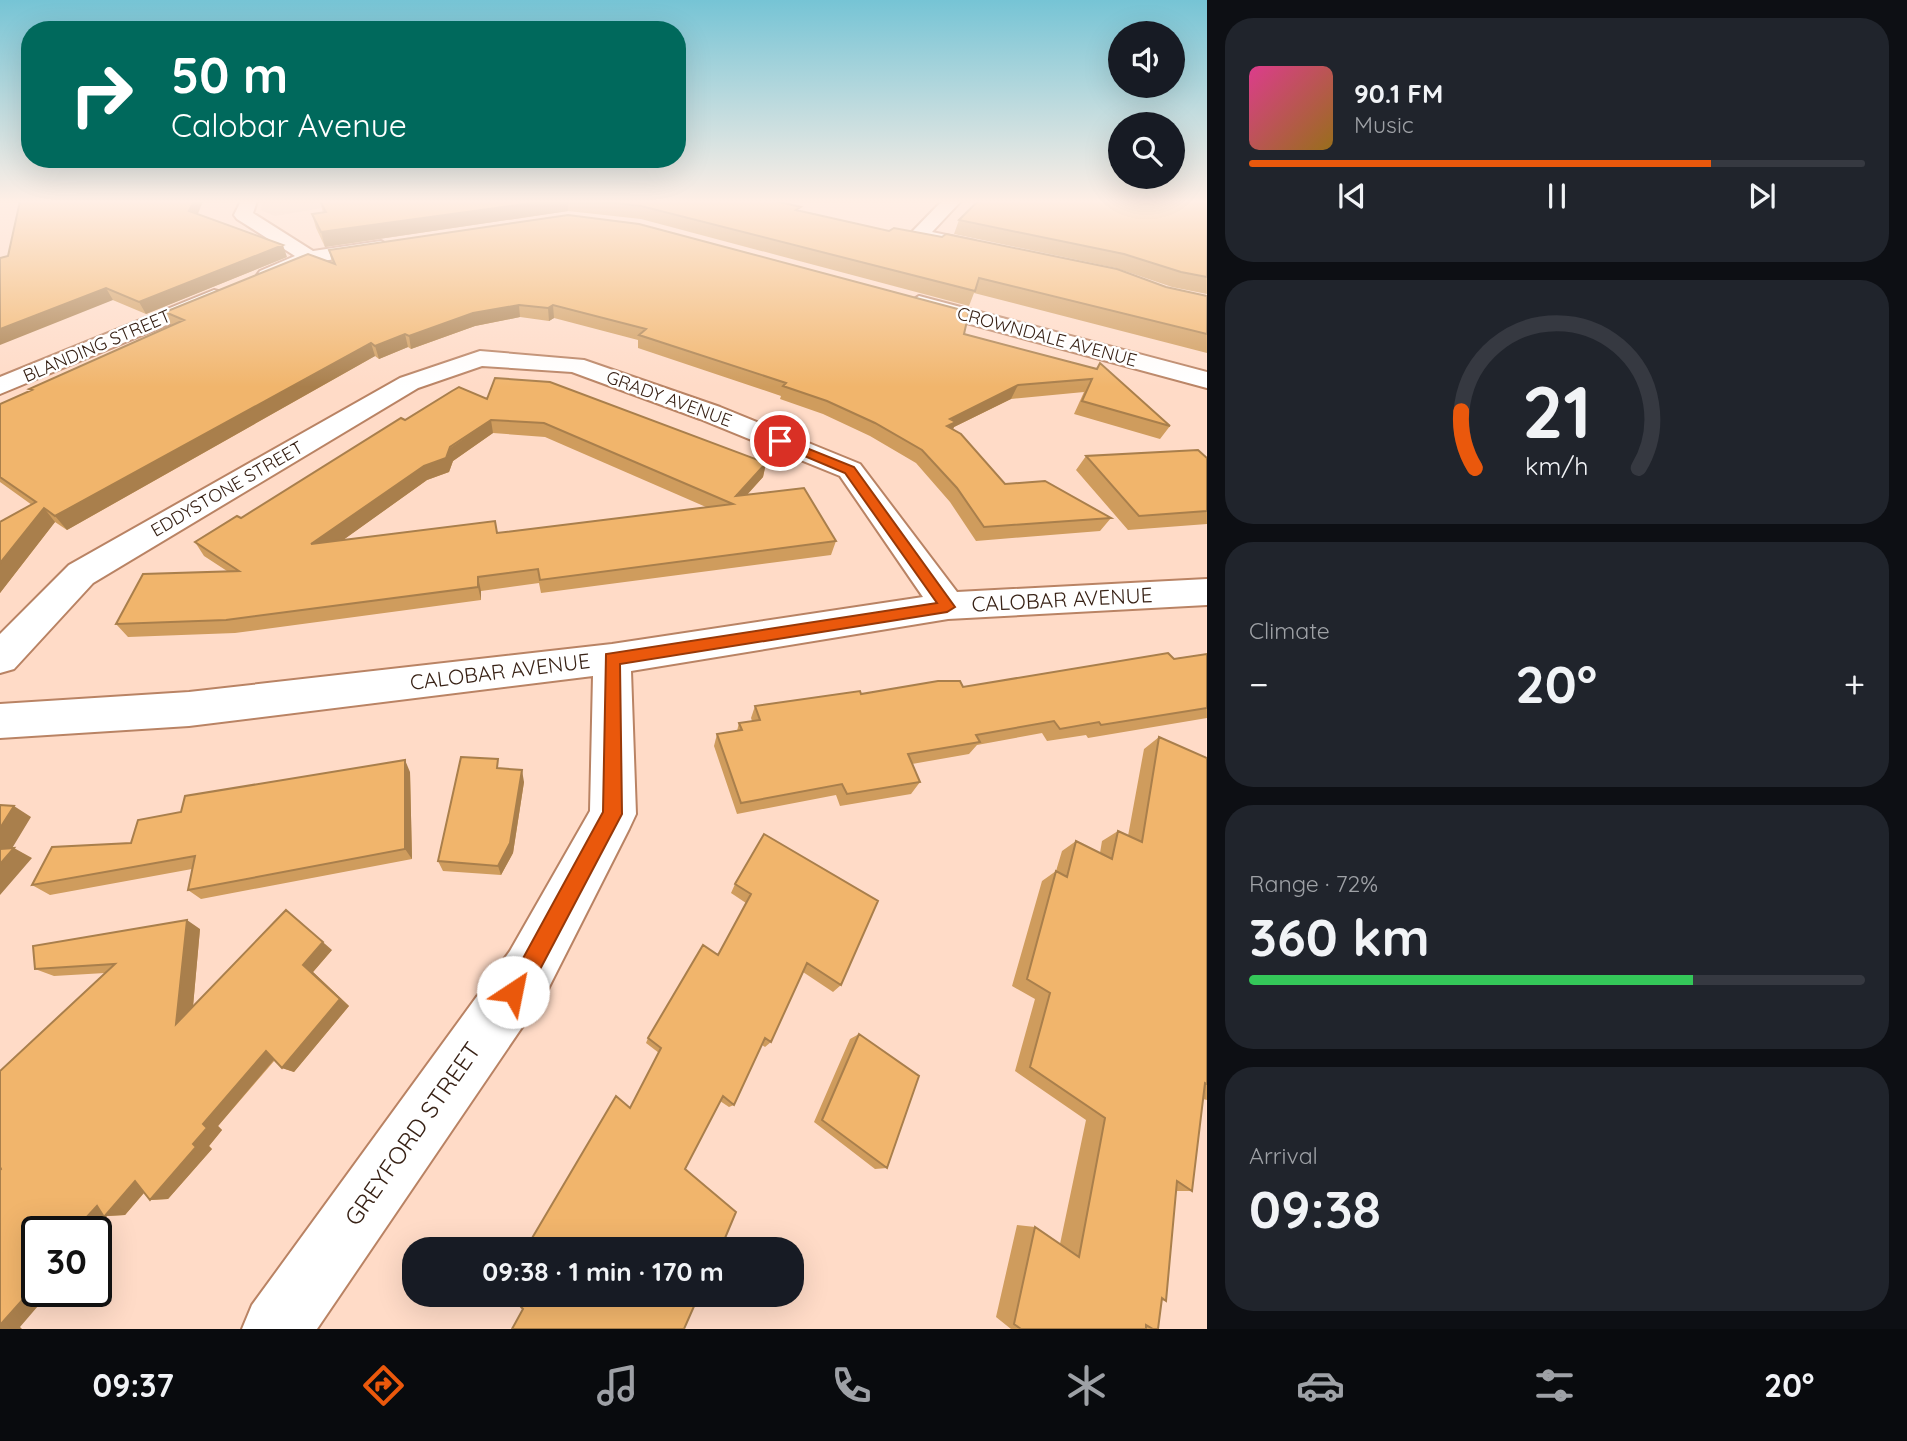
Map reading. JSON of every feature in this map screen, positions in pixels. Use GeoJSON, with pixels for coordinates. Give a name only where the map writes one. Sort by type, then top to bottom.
{"type":"FeatureCollection","features":[{"type":"Feature","properties":{"kind":"street","name":"BLANDING STREET"},"geometry":{"type":"LineString","coordinates":[[0,386],[295,263]]}},
{"type":"Feature","properties":{"kind":"street","name":"CROWNDALE AVENUE"},"geometry":{"type":"LineString","coordinates":[[897,297],[1207,380]]}},
{"type":"Feature","properties":{"kind":"street","name":"GRADY AVENUE"},"geometry":{"type":"LineString","coordinates":[[480,358],[575,365],[710,413],[850,470],[947,607]]}},
{"type":"Feature","properties":{"kind":"street","name":"EDDYSTONE STREET"},"geometry":{"type":"LineString","coordinates":[[0,657],[81,574],[409,383],[480,358]]}},
{"type":"Feature","properties":{"kind":"street","name":"CALOBAR AVENUE"},"geometry":{"type":"LineString","coordinates":[[0,721],[189,709],[612,659],[947,607],[1207,592]]}},
{"type":"Feature","properties":{"kind":"street","name":"GREYFORD STREET"},"geometry":{"type":"LineString","coordinates":[[276,1329],[528,970],[613,814],[612,659]]}},
{"type":"Feature","properties":{"kind":"building"},"geometry":{"type":"Polygon","coordinates":[[[0,263],[237,263],[139,302],[106,288],[0,329],[0,263]]]}},
{"type":"Feature","properties":{"kind":"building"},"geometry":{"type":"Polygon","coordinates":[[[286,263],[785,263],[969,312],[964,334],[1097,369],[1100,363],[1170,426],[1082,401],[1092,379],[1018,385],[950,419],[956,422],[947,426],[961,434],[1005,484],[1045,481],[1111,518],[984,527],[957,488],[922,450],[875,423],[827,401],[783,386],[786,383],[639,335],[646,329],[553,305],[548,308],[519,305],[473,313],[375,346],[371,343],[55,516],[44,508],[0,563],[0,522],[36,502],[0,477],[0,404],[184,320],[165,312],[286,263]]]}},
{"type":"Feature","properties":{"kind":"building"},"geometry":{"type":"Polygon","coordinates":[[[865,263],[1088,263],[1117,269],[1166,287],[1207,296],[1207,334],[979,278],[975,291],[865,263]]]}},
{"type":"Feature","properties":{"kind":"building"},"geometry":{"type":"Polygon","coordinates":[[[1153,263],[1207,263],[1207,277],[1153,263]]]}},
{"type":"Feature","properties":{"kind":"building"},"geometry":{"type":"Polygon","coordinates":[[[495,378],[550,382],[766,463],[736,496],[804,488],[836,541],[540,580],[538,569],[478,577],[478,587],[226,620],[116,624],[143,574],[239,571],[195,542],[237,516],[241,518],[401,418],[405,420],[459,387],[487,399],[495,378]],[[491,420],[450,447],[446,458],[424,466],[311,544],[495,521],[497,533],[733,504],[544,423],[491,420]]]}},
{"type":"Feature","properties":{"kind":"building"},"geometry":{"type":"Polygon","coordinates":[[[1198,450],[1207,458],[1207,511],[1139,516],[1086,456],[1198,450]]]}},
{"type":"Feature","properties":{"kind":"building"},"geometry":{"type":"Polygon","coordinates":[[[1168,653],[1174,659],[1207,654],[1207,708],[1060,729],[1054,721],[976,735],[980,742],[908,754],[920,782],[847,794],[842,784],[741,803],[717,734],[742,730],[739,723],[760,720],[755,706],[860,691],[861,694],[938,681],[960,681],[963,687],[1168,653]]]}},
{"type":"Feature","properties":{"kind":"building"},"geometry":{"type":"Polygon","coordinates":[[[1159,737],[1207,758],[1207,1084],[1205,1083],[1192,1191],[1177,1181],[1166,1301],[1162,1298],[1158,1329],[1146,1325],[1146,1329],[1021,1329],[1014,1324],[1035,1227],[1079,1257],[1105,1118],[1030,1067],[1050,993],[1027,979],[1056,871],[1067,877],[1076,841],[1112,859],[1118,831],[1142,842],[1159,737]]]}},
{"type":"Feature","properties":{"kind":"building"},"geometry":{"type":"Polygon","coordinates":[[[461,757],[498,759],[497,768],[522,770],[510,843],[498,866],[438,861],[461,757]]]}},
{"type":"Feature","properties":{"kind":"building"},"geometry":{"type":"Polygon","coordinates":[[[405,760],[405,849],[188,890],[195,856],[32,885],[52,847],[131,843],[138,820],[181,812],[185,796],[405,760]]]}},
{"type":"Feature","properties":{"kind":"building"},"geometry":{"type":"Polygon","coordinates":[[[0,805],[14,806],[0,828],[0,805]]]}},
{"type":"Feature","properties":{"kind":"building"},"geometry":{"type":"Polygon","coordinates":[[[764,834],[878,901],[841,985],[807,963],[771,1042],[765,1038],[734,1105],[723,1096],[685,1169],[736,1212],[725,1237],[533,1237],[616,1096],[630,1108],[661,1048],[648,1038],[703,945],[718,955],[751,894],[735,884],[764,834]]]}},
{"type":"Feature","properties":{"kind":"building"},"geometry":{"type":"Polygon","coordinates":[[[14,848],[0,864],[0,849],[14,848]]]}},
{"type":"Feature","properties":{"kind":"building"},"geometry":{"type":"Polygon","coordinates":[[[286,910],[323,942],[303,965],[340,999],[282,1068],[266,1051],[203,1124],[207,1128],[193,1144],[196,1147],[150,1200],[135,1181],[105,1216],[97,1206],[88,1216],[21,1216],[21,1302],[0,1325],[0,1071],[115,964],[35,969],[33,946],[187,920],[176,1024],[286,910]]]}},
{"type":"Feature","properties":{"kind":"building"},"geometry":{"type":"Polygon","coordinates":[[[859,1034],[919,1076],[887,1168],[822,1120],[859,1034]]]}},
{"type":"Feature","properties":{"kind":"building"},"geometry":{"type":"Polygon","coordinates":[[[521,1307],[694,1307],[684,1329],[512,1329],[523,1309],[521,1307]]]}},
{"type":"Feature","properties":{"kind":"route"},"geometry":{"type":"LineString","coordinates":[[513,992],[528,970],[613,814],[612,659],[947,607],[850,470],[780,441]]}}]}
